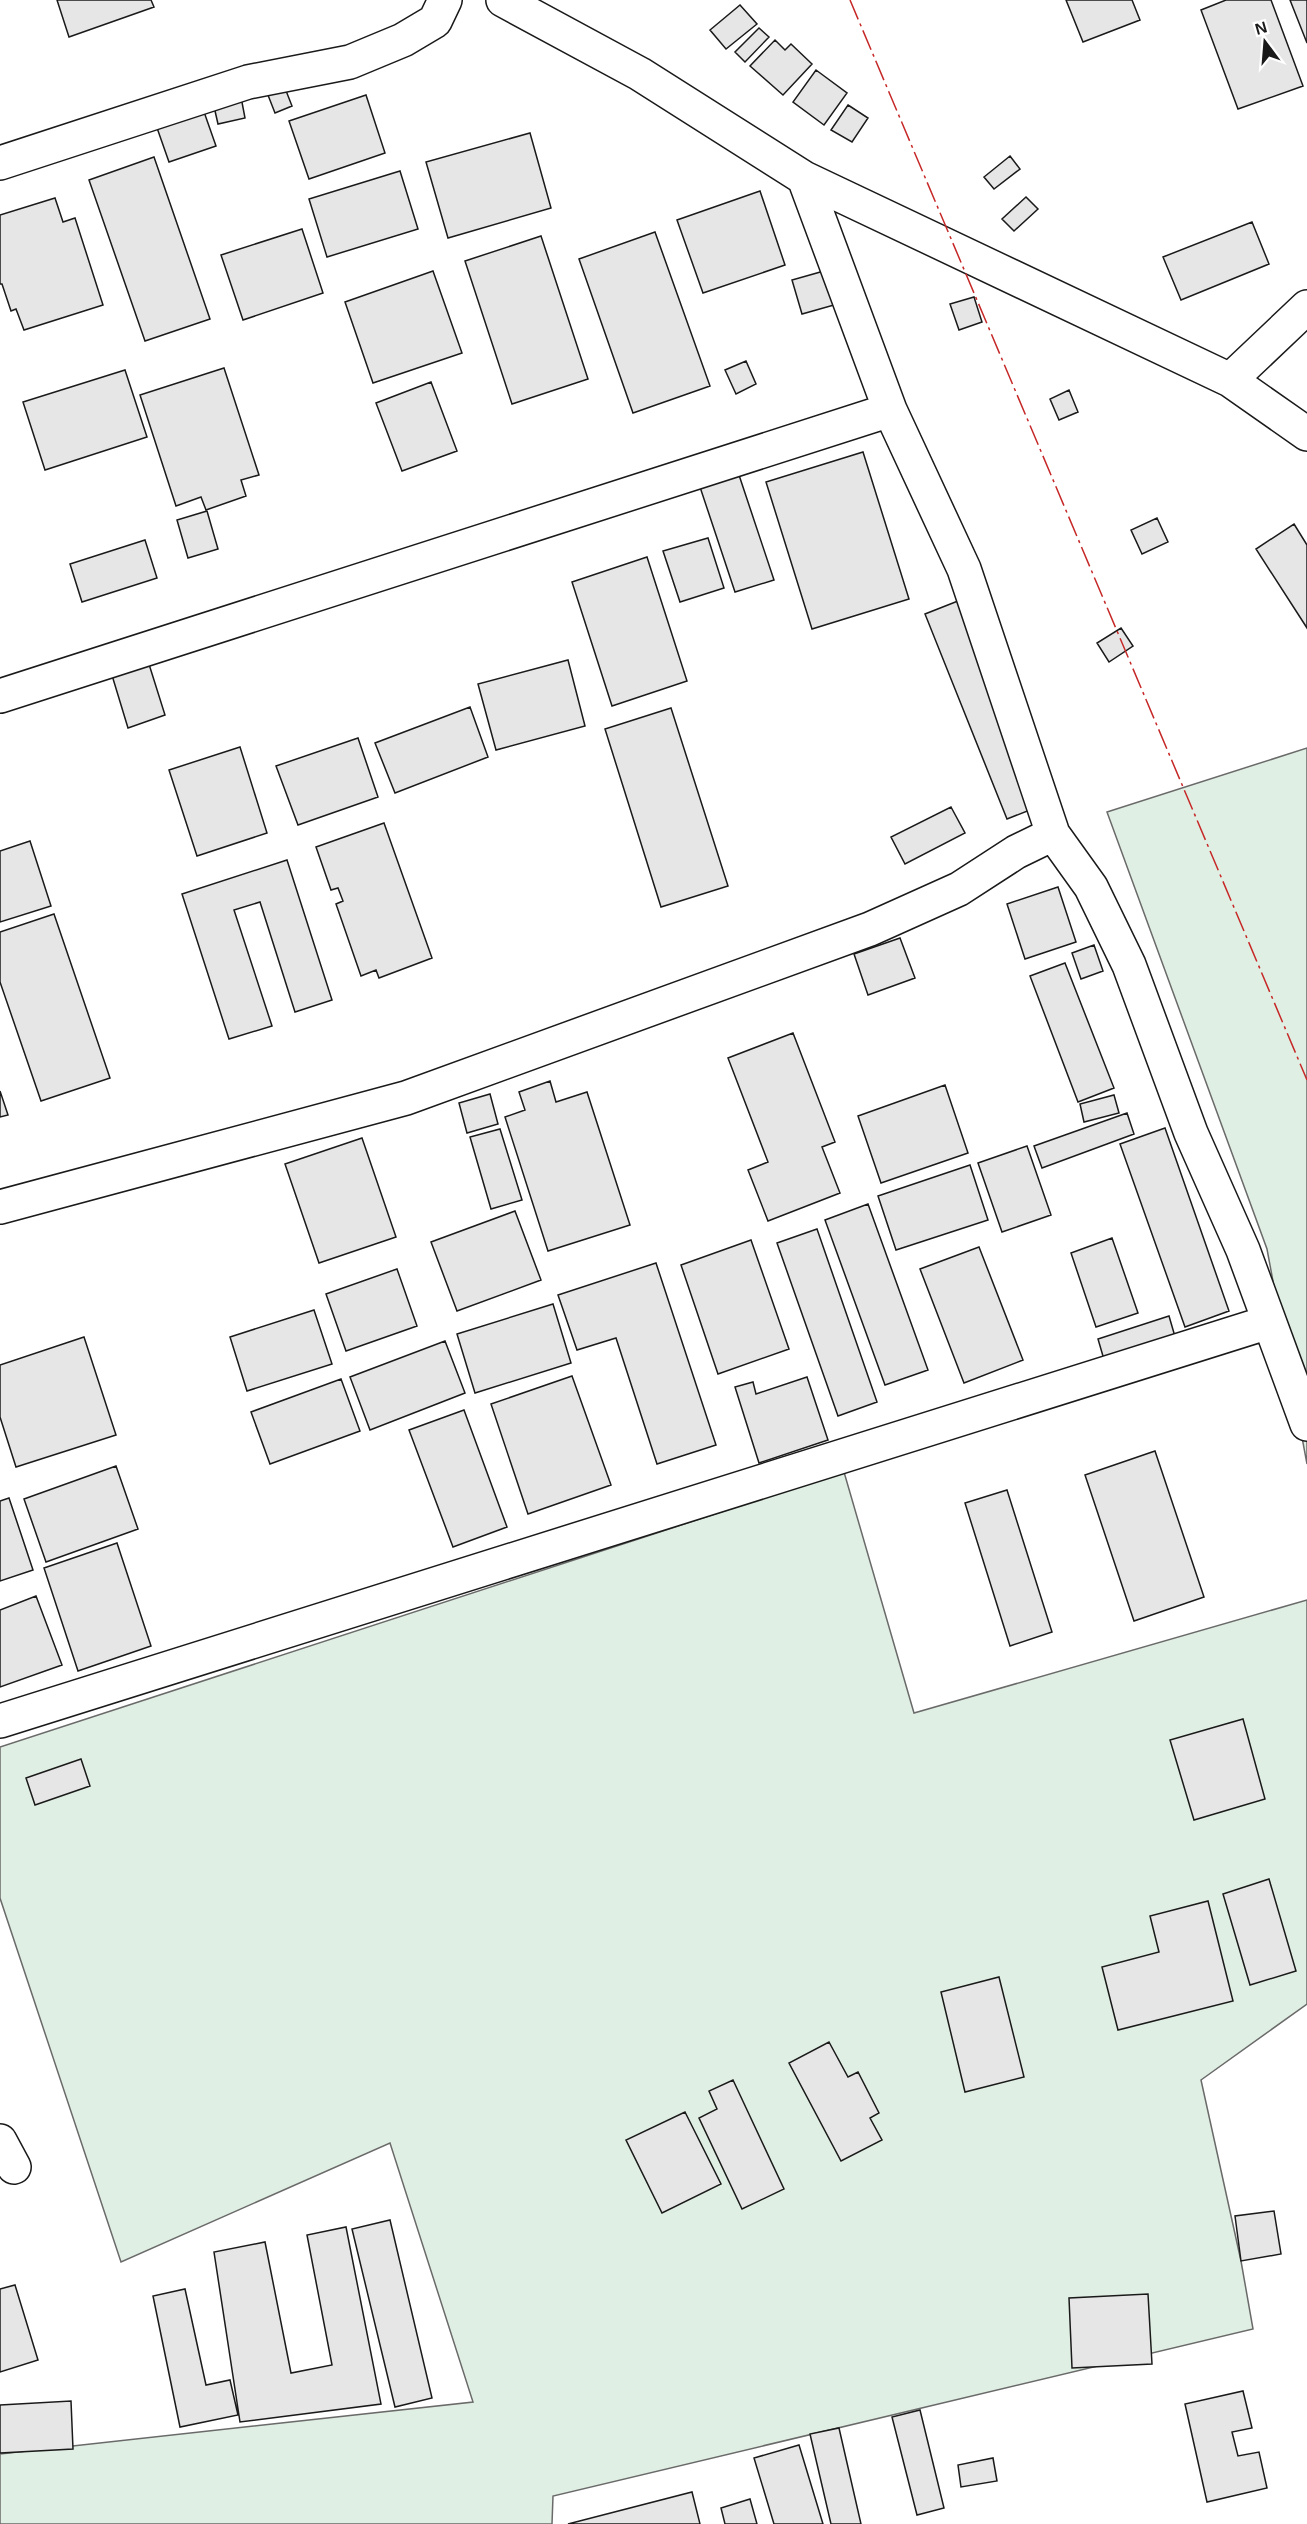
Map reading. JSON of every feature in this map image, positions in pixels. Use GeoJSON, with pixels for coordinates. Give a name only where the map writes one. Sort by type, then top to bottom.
{"type":"FeatureCollection","features":[{"type":"Feature","properties":{"kind":"street"},"geometry":{"type":"LineString","coordinates":[[0,163],[248,82],[350,62],[403,40],[435,21],[445,0]]}},
{"type":"Feature","properties":{"kind":"street"},"geometry":{"type":"LineString","coordinates":[[503,0],[640,74],[804,178],[1230,380],[1307,435]]}},
{"type":"Feature","properties":{"kind":"street"},"geometry":{"type":"LineString","coordinates":[[804,178],[890,410],[964,569],[1053,834],[1090,887],[1129,965],[1191,1133],[1243,1250],[1307,1424]]}},
{"type":"Feature","properties":{"kind":"street"},"geometry":{"type":"LineString","coordinates":[[1230,380],[1307,307]]}},
{"type":"Feature","properties":{"kind":"street"},"geometry":{"type":"LineString","coordinates":[[0,696],[890,410]]}},
{"type":"Feature","properties":{"kind":"street"},"geometry":{"type":"LineString","coordinates":[[0,1207],[406,1098],[870,929],[959,890],[1016,852],[1053,834]]}},
{"type":"Feature","properties":{"kind":"street"},"geometry":{"type":"LineString","coordinates":[[0,1721],[1269,1322]]}},
{"type":"Feature","properties":{"kind":"green space"},"geometry":{"type":"Polygon","coordinates":[[[1307,748],[1307,1464],[1267,1249],[1107,812],[1307,748]]]}},
{"type":"Feature","properties":{"kind":"green space"},"geometry":{"type":"Polygon","coordinates":[[[844,1472],[914,1713],[1307,1600],[1307,2004],[1201,2080],[1241,2261],[1253,2329],[553,2496],[552,2524],[0,2524],[0,2454],[473,2402],[390,2143],[121,2262],[0,1898],[0,1747],[844,1472]]]}},
{"type":"Feature","properties":{"kind":"building"},"geometry":{"type":"Polygon","coordinates":[[[57,0],[151,0],[154,7],[69,37],[57,0]]]}},
{"type":"Feature","properties":{"kind":"building"},"geometry":{"type":"Polygon","coordinates":[[[1066,0],[1132,0],[1140,20],[1083,42],[1066,0]]]}},
{"type":"Feature","properties":{"kind":"building"},"geometry":{"type":"Polygon","coordinates":[[[1226,0],[1271,0],[1303,86],[1238,109],[1201,10],[1226,0]]]}},
{"type":"Feature","properties":{"kind":"building"},"geometry":{"type":"Polygon","coordinates":[[[1290,0],[1307,0],[1307,43],[1290,0]]]}},
{"type":"Feature","properties":{"kind":"building"},"geometry":{"type":"Polygon","coordinates":[[[740,5],[757,24],[726,49],[710,30],[740,5]]]}},
{"type":"Feature","properties":{"kind":"building"},"geometry":{"type":"Polygon","coordinates":[[[759,28],[769,37],[745,62],[735,52],[759,28]]]}},
{"type":"Feature","properties":{"kind":"building"},"geometry":{"type":"Polygon","coordinates":[[[775,40],[785,50],[791,44],[812,64],[783,95],[750,66],[775,40]]]}},
{"type":"Feature","properties":{"kind":"building"},"geometry":{"type":"Polygon","coordinates":[[[816,70],[847,93],[824,125],[793,102],[816,70]]]}},
{"type":"Feature","properties":{"kind":"building"},"geometry":{"type":"Polygon","coordinates":[[[283,83],[292,106],[275,113],[266,90],[283,83]]]}},
{"type":"Feature","properties":{"kind":"building"},"geometry":{"type":"Polygon","coordinates":[[[366,95],[385,153],[309,179],[289,121],[366,95]]]}},
{"type":"Feature","properties":{"kind":"building"},"geometry":{"type":"Polygon","coordinates":[[[241,97],[245,118],[218,124],[213,102],[241,97]]]}},
{"type":"Feature","properties":{"kind":"building"},"geometry":{"type":"Polygon","coordinates":[[[848,105],[868,118],[852,142],[831,130],[848,105]]]}},
{"type":"Feature","properties":{"kind":"building"},"geometry":{"type":"Polygon","coordinates":[[[203,109],[216,146],[169,162],[156,125],[203,109]]]}},
{"type":"Feature","properties":{"kind":"building"},"geometry":{"type":"Polygon","coordinates":[[[530,133],[551,208],[448,238],[426,162],[530,133]]]}},
{"type":"Feature","properties":{"kind":"building"},"geometry":{"type":"Polygon","coordinates":[[[1010,156],[1020,169],[994,189],[984,177],[1010,156]]]}},
{"type":"Feature","properties":{"kind":"building"},"geometry":{"type":"Polygon","coordinates":[[[154,157],[210,319],[145,341],[89,180],[154,157]]]}},
{"type":"Feature","properties":{"kind":"building"},"geometry":{"type":"Polygon","coordinates":[[[400,171],[418,229],[327,257],[309,199],[400,171]]]}},
{"type":"Feature","properties":{"kind":"building"},"geometry":{"type":"Polygon","coordinates":[[[760,191],[785,265],[703,293],[677,220],[760,191]]]}},
{"type":"Feature","properties":{"kind":"building"},"geometry":{"type":"Polygon","coordinates":[[[1026,197],[1038,209],[1014,231],[1002,219],[1026,197]]]}},
{"type":"Feature","properties":{"kind":"building"},"geometry":{"type":"Polygon","coordinates":[[[55,198],[63,222],[75,218],[103,305],[24,330],[16,309],[11,311],[2,284],[0,284],[0,215],[55,198]]]}},
{"type":"Feature","properties":{"kind":"building"},"geometry":{"type":"Polygon","coordinates":[[[1252,222],[1269,264],[1181,300],[1163,257],[1252,222]]]}},
{"type":"Feature","properties":{"kind":"building"},"geometry":{"type":"Polygon","coordinates":[[[302,229],[323,293],[243,320],[221,255],[302,229]]]}},
{"type":"Feature","properties":{"kind":"building"},"geometry":{"type":"Polygon","coordinates":[[[655,232],[710,386],[633,413],[579,259],[655,232]]]}},
{"type":"Feature","properties":{"kind":"building"},"geometry":{"type":"Polygon","coordinates":[[[541,236],[588,379],[512,404],[465,261],[541,236]]]}},
{"type":"Feature","properties":{"kind":"building"},"geometry":{"type":"Polygon","coordinates":[[[433,271],[462,353],[373,383],[345,302],[433,271]]]}},
{"type":"Feature","properties":{"kind":"building"},"geometry":{"type":"Polygon","coordinates":[[[824,271],[834,305],[802,314],[792,280],[824,271]]]}},
{"type":"Feature","properties":{"kind":"building"},"geometry":{"type":"Polygon","coordinates":[[[974,297],[982,322],[959,330],[950,304],[974,297]]]}},
{"type":"Feature","properties":{"kind":"building"},"geometry":{"type":"Polygon","coordinates":[[[746,361],[756,384],[736,394],[725,370],[746,361]]]}},
{"type":"Feature","properties":{"kind":"building"},"geometry":{"type":"Polygon","coordinates":[[[224,368],[259,475],[241,480],[246,496],[206,510],[201,497],[176,506],[140,395],[224,368]]]}},
{"type":"Feature","properties":{"kind":"building"},"geometry":{"type":"Polygon","coordinates":[[[125,370],[147,437],[45,470],[23,402],[125,370]]]}},
{"type":"Feature","properties":{"kind":"building"},"geometry":{"type":"Polygon","coordinates":[[[431,382],[457,451],[402,471],[376,403],[431,382]]]}},
{"type":"Feature","properties":{"kind":"building"},"geometry":{"type":"Polygon","coordinates":[[[1069,390],[1078,412],[1059,420],[1050,399],[1069,390]]]}},
{"type":"Feature","properties":{"kind":"building"},"geometry":{"type":"Polygon","coordinates":[[[863,452],[909,599],[812,629],[766,482],[863,452]]]}},
{"type":"Feature","properties":{"kind":"building"},"geometry":{"type":"Polygon","coordinates":[[[737,469],[774,580],[735,592],[698,481],[737,469]]]}},
{"type":"Feature","properties":{"kind":"building"},"geometry":{"type":"Polygon","coordinates":[[[207,511],[218,549],[188,558],[177,520],[207,511]]]}},
{"type":"Feature","properties":{"kind":"building"},"geometry":{"type":"Polygon","coordinates":[[[1157,518],[1168,542],[1142,554],[1131,530],[1157,518]]]}},
{"type":"Feature","properties":{"kind":"building"},"geometry":{"type":"Polygon","coordinates":[[[1294,524],[1307,545],[1307,628],[1256,549],[1294,524]]]}},
{"type":"Feature","properties":{"kind":"building"},"geometry":{"type":"Polygon","coordinates":[[[708,538],[724,588],[680,602],[663,551],[708,538]]]}},
{"type":"Feature","properties":{"kind":"building"},"geometry":{"type":"Polygon","coordinates":[[[145,540],[157,578],[82,602],[70,564],[145,540]]]}},
{"type":"Feature","properties":{"kind":"building"},"geometry":{"type":"Polygon","coordinates":[[[647,557],[687,681],[612,706],[572,582],[647,557]]]}},
{"type":"Feature","properties":{"kind":"building"},"geometry":{"type":"Polygon","coordinates":[[[963,599],[1045,804],[1007,819],[925,614],[963,599]]]}},
{"type":"Feature","properties":{"kind":"building"},"geometry":{"type":"Polygon","coordinates":[[[1121,628],[1133,646],[1109,662],[1097,643],[1121,628]]]}},
{"type":"Feature","properties":{"kind":"building"},"geometry":{"type":"Polygon","coordinates":[[[568,660],[585,726],[496,750],[478,684],[568,660]]]}},
{"type":"Feature","properties":{"kind":"building"},"geometry":{"type":"Polygon","coordinates":[[[148,661],[165,715],[128,728],[111,672],[148,661]]]}},
{"type":"Feature","properties":{"kind":"building"},"geometry":{"type":"Polygon","coordinates":[[[470,707],[488,757],[395,793],[375,743],[470,707]]]}},
{"type":"Feature","properties":{"kind":"building"},"geometry":{"type":"Polygon","coordinates":[[[671,708],[728,886],[661,907],[605,729],[671,708]]]}},
{"type":"Feature","properties":{"kind":"building"},"geometry":{"type":"Polygon","coordinates":[[[358,738],[378,797],[298,825],[276,766],[358,738]]]}},
{"type":"Feature","properties":{"kind":"building"},"geometry":{"type":"Polygon","coordinates":[[[240,747],[267,833],[197,856],[169,770],[240,747]]]}},
{"type":"Feature","properties":{"kind":"building"},"geometry":{"type":"Polygon","coordinates":[[[951,807],[965,833],[905,864],[891,837],[951,807]]]}},
{"type":"Feature","properties":{"kind":"building"},"geometry":{"type":"Polygon","coordinates":[[[384,823],[432,958],[379,978],[376,970],[361,976],[336,904],[343,901],[338,888],[331,890],[316,847],[384,823]]]}},
{"type":"Feature","properties":{"kind":"building"},"geometry":{"type":"Polygon","coordinates":[[[30,841],[51,906],[0,922],[0,851],[30,841]]]}},
{"type":"Feature","properties":{"kind":"building"},"geometry":{"type":"Polygon","coordinates":[[[287,860],[332,1000],[295,1012],[260,902],[234,910],[272,1026],[229,1039],[182,894],[287,860]]]}},
{"type":"Feature","properties":{"kind":"building"},"geometry":{"type":"Polygon","coordinates":[[[1058,887],[1076,942],[1025,959],[1007,904],[1058,887]]]}},
{"type":"Feature","properties":{"kind":"building"},"geometry":{"type":"Polygon","coordinates":[[[54,914],[110,1078],[41,1101],[0,982],[0,932],[54,914]]]}},
{"type":"Feature","properties":{"kind":"building"},"geometry":{"type":"Polygon","coordinates":[[[900,938],[915,978],[868,995],[854,954],[900,938]]]}},
{"type":"Feature","properties":{"kind":"building"},"geometry":{"type":"Polygon","coordinates":[[[1094,945],[1103,971],[1081,979],[1072,953],[1094,945]]]}},
{"type":"Feature","properties":{"kind":"building"},"geometry":{"type":"Polygon","coordinates":[[[1065,963],[1114,1088],[1078,1102],[1030,976],[1065,963]]]}},
{"type":"Feature","properties":{"kind":"building"},"geometry":{"type":"Polygon","coordinates":[[[793,1033],[835,1142],[822,1147],[840,1193],[768,1221],[748,1170],[768,1162],[728,1058],[793,1033]]]}},
{"type":"Feature","properties":{"kind":"building"},"geometry":{"type":"Polygon","coordinates":[[[550,1081],[556,1102],[587,1092],[630,1225],[548,1251],[505,1117],[525,1110],[519,1092],[550,1081]]]}},
{"type":"Feature","properties":{"kind":"building"},"geometry":{"type":"Polygon","coordinates":[[[945,1085],[968,1153],[881,1183],[858,1116],[945,1085]]]}},
{"type":"Feature","properties":{"kind":"building"},"geometry":{"type":"Polygon","coordinates":[[[0,1091],[8,1115],[0,1117],[0,1091]]]}},
{"type":"Feature","properties":{"kind":"building"},"geometry":{"type":"Polygon","coordinates":[[[490,1094],[498,1124],[467,1133],[459,1103],[490,1094]]]}},
{"type":"Feature","properties":{"kind":"building"},"geometry":{"type":"Polygon","coordinates":[[[1114,1095],[1119,1113],[1084,1122],[1080,1104],[1114,1095]]]}},
{"type":"Feature","properties":{"kind":"building"},"geometry":{"type":"Polygon","coordinates":[[[1127,1113],[1134,1134],[1042,1168],[1034,1146],[1127,1113]]]}},
{"type":"Feature","properties":{"kind":"building"},"geometry":{"type":"Polygon","coordinates":[[[1165,1128],[1229,1311],[1185,1327],[1120,1144],[1165,1128]]]}},
{"type":"Feature","properties":{"kind":"building"},"geometry":{"type":"Polygon","coordinates":[[[500,1129],[522,1200],[491,1209],[470,1137],[500,1129]]]}},
{"type":"Feature","properties":{"kind":"building"},"geometry":{"type":"Polygon","coordinates":[[[362,1138],[396,1237],[319,1263],[285,1164],[362,1138]]]}},
{"type":"Feature","properties":{"kind":"building"},"geometry":{"type":"Polygon","coordinates":[[[1027,1146],[1051,1215],[1002,1232],[978,1163],[1027,1146]]]}},
{"type":"Feature","properties":{"kind":"building"},"geometry":{"type":"Polygon","coordinates":[[[970,1165],[988,1220],[896,1250],[878,1196],[970,1165]]]}},
{"type":"Feature","properties":{"kind":"building"},"geometry":{"type":"Polygon","coordinates":[[[868,1204],[928,1370],[885,1385],[825,1220],[868,1204]]]}},
{"type":"Feature","properties":{"kind":"building"},"geometry":{"type":"Polygon","coordinates":[[[515,1211],[541,1280],[457,1311],[431,1242],[515,1211]]]}},
{"type":"Feature","properties":{"kind":"building"},"geometry":{"type":"Polygon","coordinates":[[[817,1229],[877,1402],[838,1416],[777,1243],[817,1229]]]}},
{"type":"Feature","properties":{"kind":"building"},"geometry":{"type":"Polygon","coordinates":[[[1112,1238],[1138,1313],[1096,1327],[1071,1253],[1112,1238]]]}},
{"type":"Feature","properties":{"kind":"building"},"geometry":{"type":"Polygon","coordinates":[[[751,1240],[789,1349],[718,1374],[681,1265],[751,1240]]]}},
{"type":"Feature","properties":{"kind":"building"},"geometry":{"type":"Polygon","coordinates":[[[979,1247],[1023,1360],[964,1383],[920,1269],[979,1247]]]}},
{"type":"Feature","properties":{"kind":"building"},"geometry":{"type":"Polygon","coordinates":[[[656,1263],[716,1445],[657,1464],[616,1338],[577,1350],[558,1295],[656,1263]]]}},
{"type":"Feature","properties":{"kind":"building"},"geometry":{"type":"Polygon","coordinates":[[[397,1269],[417,1326],[346,1351],[326,1294],[397,1269]]]}},
{"type":"Feature","properties":{"kind":"building"},"geometry":{"type":"Polygon","coordinates":[[[553,1304],[571,1363],[475,1393],[457,1334],[553,1304]]]}},
{"type":"Feature","properties":{"kind":"building"},"geometry":{"type":"Polygon","coordinates":[[[314,1310],[332,1364],[247,1391],[230,1337],[314,1310]]]}},
{"type":"Feature","properties":{"kind":"building"},"geometry":{"type":"Polygon","coordinates":[[[1169,1316],[1176,1340],[1105,1363],[1098,1339],[1169,1316]]]}},
{"type":"Feature","properties":{"kind":"building"},"geometry":{"type":"Polygon","coordinates":[[[84,1337],[116,1435],[16,1467],[0,1417],[0,1365],[84,1337]]]}},
{"type":"Feature","properties":{"kind":"building"},"geometry":{"type":"Polygon","coordinates":[[[445,1341],[465,1393],[370,1430],[350,1377],[445,1341]]]}},
{"type":"Feature","properties":{"kind":"building"},"geometry":{"type":"Polygon","coordinates":[[[572,1376],[611,1485],[528,1514],[491,1404],[572,1376]]]}},
{"type":"Feature","properties":{"kind":"building"},"geometry":{"type":"Polygon","coordinates":[[[807,1377],[828,1440],[759,1463],[735,1387],[753,1382],[756,1394],[807,1377]]]}},
{"type":"Feature","properties":{"kind":"building"},"geometry":{"type":"Polygon","coordinates":[[[341,1379],[360,1431],[270,1464],[251,1412],[341,1379]]]}},
{"type":"Feature","properties":{"kind":"building"},"geometry":{"type":"Polygon","coordinates":[[[464,1410],[507,1527],[453,1547],[409,1430],[464,1410]]]}},
{"type":"Feature","properties":{"kind":"building"},"geometry":{"type":"Polygon","coordinates":[[[1155,1451],[1204,1597],[1134,1621],[1085,1475],[1155,1451]]]}},
{"type":"Feature","properties":{"kind":"building"},"geometry":{"type":"Polygon","coordinates":[[[116,1466],[138,1529],[46,1562],[24,1499],[116,1466]]]}},
{"type":"Feature","properties":{"kind":"building"},"geometry":{"type":"Polygon","coordinates":[[[1007,1490],[1052,1632],[1010,1646],[965,1503],[1007,1490]]]}},
{"type":"Feature","properties":{"kind":"building"},"geometry":{"type":"Polygon","coordinates":[[[9,1498],[33,1570],[0,1581],[0,1501],[9,1498]]]}},
{"type":"Feature","properties":{"kind":"building"},"geometry":{"type":"Polygon","coordinates":[[[117,1543],[151,1646],[78,1671],[44,1568],[117,1543]]]}},
{"type":"Feature","properties":{"kind":"building"},"geometry":{"type":"Polygon","coordinates":[[[36,1596],[62,1665],[0,1687],[0,1610],[36,1596]]]}},
{"type":"Feature","properties":{"kind":"building"},"geometry":{"type":"Polygon","coordinates":[[[1243,1719],[1265,1799],[1194,1820],[1170,1740],[1243,1719]]]}},
{"type":"Feature","properties":{"kind":"building"},"geometry":{"type":"Polygon","coordinates":[[[81,1759],[90,1786],[35,1805],[26,1778],[81,1759]]]}},
{"type":"Feature","properties":{"kind":"building"},"geometry":{"type":"Polygon","coordinates":[[[1269,1879],[1296,1971],[1250,1985],[1223,1894],[1269,1879]]]}},
{"type":"Feature","properties":{"kind":"building"},"geometry":{"type":"Polygon","coordinates":[[[1208,1901],[1233,2001],[1118,2030],[1102,1967],[1159,1952],[1150,1916],[1208,1901]]]}},
{"type":"Feature","properties":{"kind":"building"},"geometry":{"type":"Polygon","coordinates":[[[999,1977],[1024,2077],[965,2092],[941,1992],[999,1977]]]}},
{"type":"Feature","properties":{"kind":"building"},"geometry":{"type":"Polygon","coordinates":[[[829,2042],[848,2077],[858,2072],[879,2113],[870,2118],[882,2140],[841,2161],[789,2063],[829,2042]]]}},
{"type":"Feature","properties":{"kind":"building"},"geometry":{"type":"Polygon","coordinates":[[[733,2080],[784,2189],[742,2209],[699,2118],[717,2109],[709,2091],[733,2080]]]}},
{"type":"Feature","properties":{"kind":"building"},"geometry":{"type":"Polygon","coordinates":[[[685,2112],[721,2184],[662,2213],[626,2140],[685,2112]]]}},
{"type":"Feature","properties":{"kind":"building"},"geometry":{"type":"Polygon","coordinates":[[[1274,2211],[1281,2254],[1241,2261],[1235,2216],[1274,2211]]]}},
{"type":"Feature","properties":{"kind":"building"},"geometry":{"type":"Polygon","coordinates":[[[390,2220],[432,2398],[395,2407],[352,2229],[390,2220]]]}},
{"type":"Feature","properties":{"kind":"building"},"geometry":{"type":"Polygon","coordinates":[[[346,2227],[381,2404],[240,2422],[214,2252],[265,2242],[291,2373],[332,2365],[307,2235],[346,2227]]]}},
{"type":"Feature","properties":{"kind":"building"},"geometry":{"type":"Polygon","coordinates":[[[15,2285],[38,2360],[0,2372],[0,2289],[15,2285]]]}},
{"type":"Feature","properties":{"kind":"building"},"geometry":{"type":"Polygon","coordinates":[[[185,2289],[206,2385],[230,2380],[238,2415],[180,2427],[153,2296],[185,2289]]]}},
{"type":"Feature","properties":{"kind":"building"},"geometry":{"type":"Polygon","coordinates":[[[1148,2294],[1152,2364],[1072,2368],[1069,2298],[1148,2294]]]}},
{"type":"Feature","properties":{"kind":"building"},"geometry":{"type":"Polygon","coordinates":[[[1243,2391],[1252,2428],[1232,2432],[1238,2456],[1259,2452],[1267,2488],[1207,2502],[1185,2404],[1243,2391]]]}},
{"type":"Feature","properties":{"kind":"building"},"geometry":{"type":"Polygon","coordinates":[[[71,2401],[73,2449],[0,2453],[0,2405],[71,2401]]]}},
{"type":"Feature","properties":{"kind":"building"},"geometry":{"type":"Polygon","coordinates":[[[920,2410],[944,2508],[917,2515],[892,2417],[920,2410]]]}},
{"type":"Feature","properties":{"kind":"building"},"geometry":{"type":"Polygon","coordinates":[[[839,2428],[861,2524],[831,2524],[810,2434],[839,2428]]]}},
{"type":"Feature","properties":{"kind":"building"},"geometry":{"type":"Polygon","coordinates":[[[799,2445],[823,2524],[774,2524],[754,2458],[799,2445]]]}},
{"type":"Feature","properties":{"kind":"building"},"geometry":{"type":"Polygon","coordinates":[[[993,2458],[997,2481],[961,2487],[958,2465],[993,2458]]]}},
{"type":"Feature","properties":{"kind":"building"},"geometry":{"type":"Polygon","coordinates":[[[692,2492],[700,2524],[568,2524],[692,2492]]]}},
{"type":"Feature","properties":{"kind":"building"},"geometry":{"type":"Polygon","coordinates":[[[750,2499],[757,2524],[725,2524],[721,2508],[750,2499]]]}},
{"type":"Feature","properties":{"kind":"power"},"geometry":{"type":"LineString","coordinates":[[850,0],[1307,1080]]}}]}
